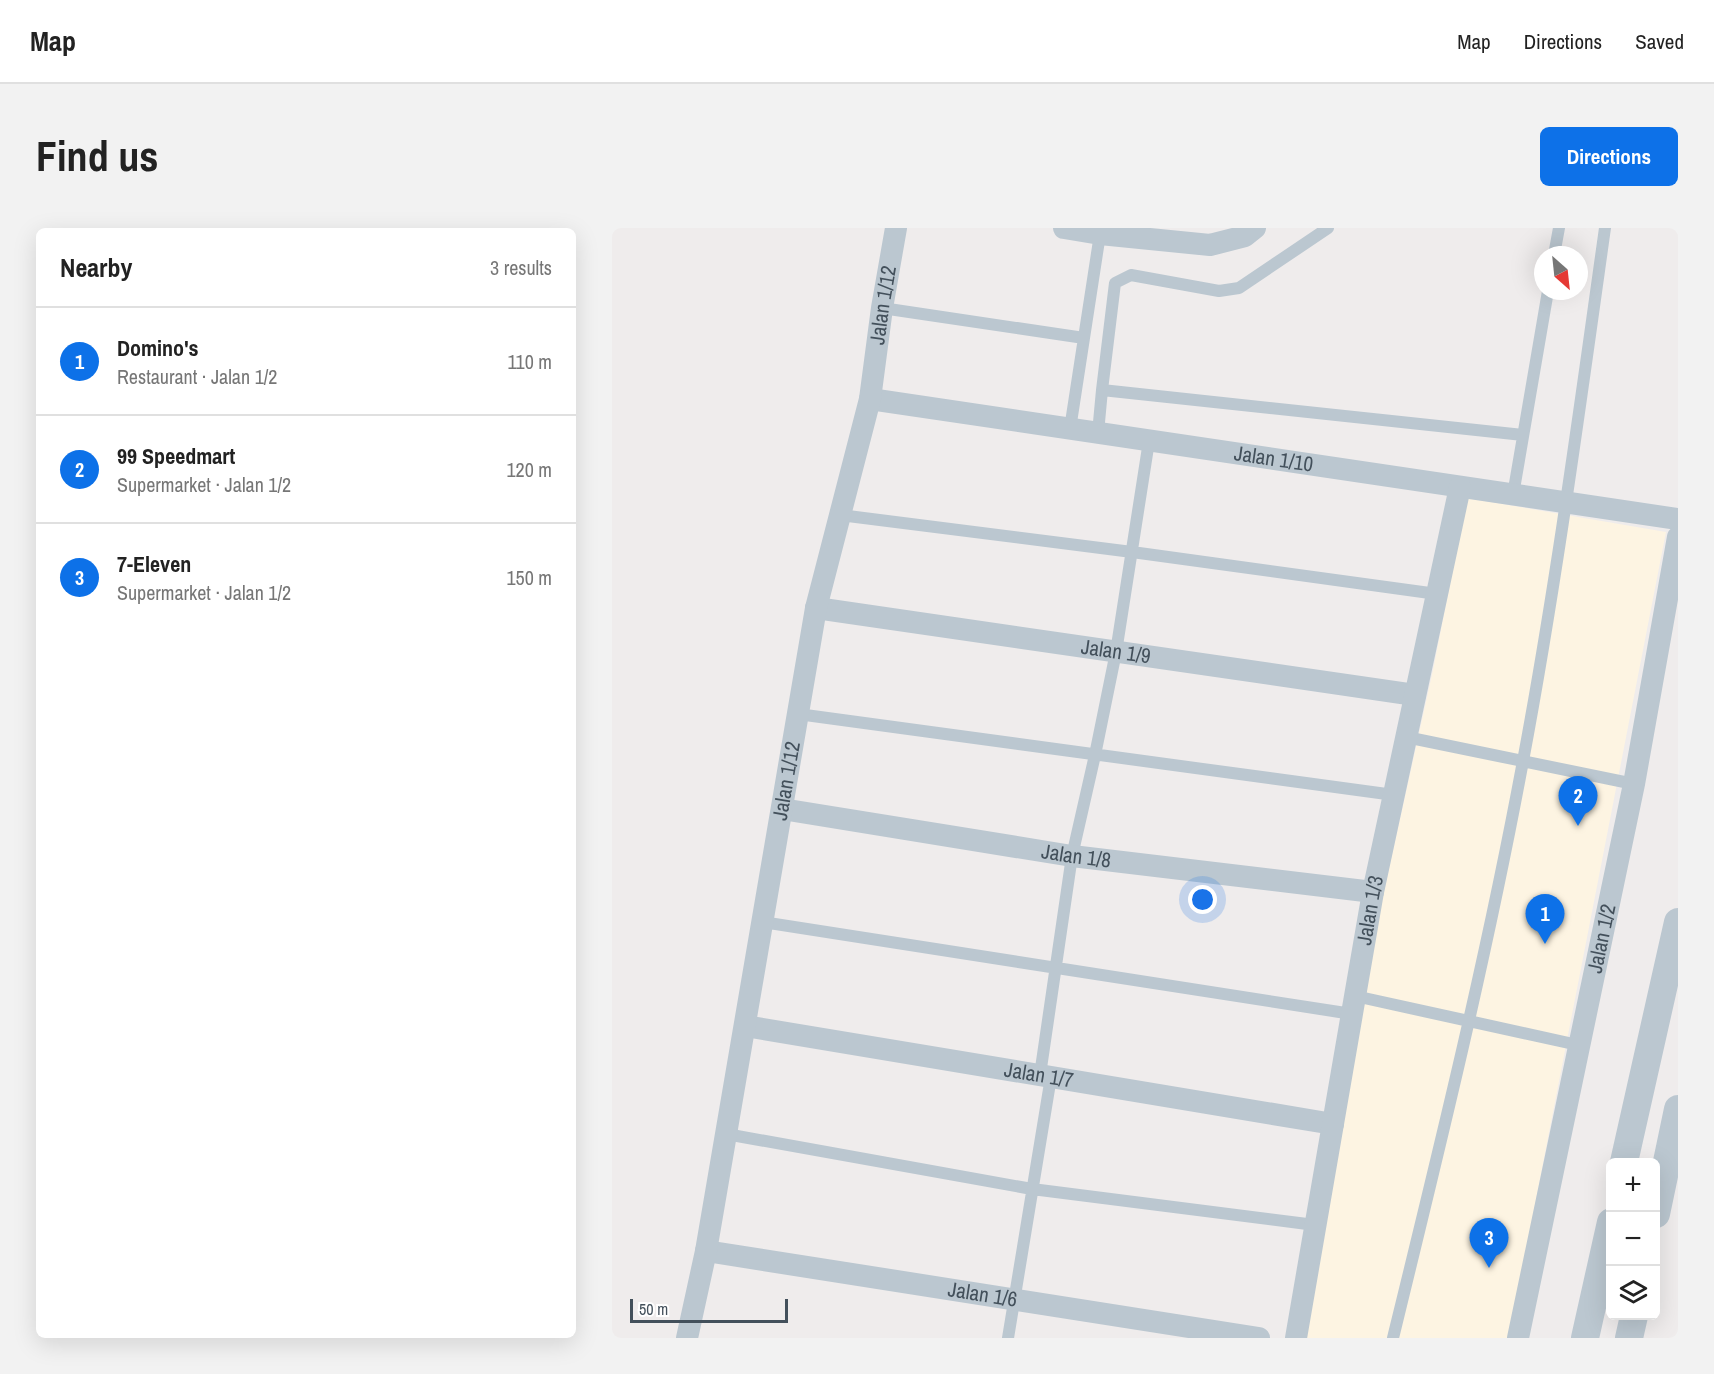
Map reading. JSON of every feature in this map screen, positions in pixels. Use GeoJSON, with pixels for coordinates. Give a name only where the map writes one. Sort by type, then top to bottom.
{"type":"FeatureCollection","features":[{"type":"Feature","properties":{"kind":"street","name":"Jalan 1/12"},"geometry":{"type":"LineString","coordinates":[[687,1338],[706,1251],[816,608],[870,399],[882,308],[896,228]]}},
{"type":"Feature","properties":{"kind":"street"},"geometry":{"type":"LineString","coordinates":[[1064,228],[1210,245],[1245,236],[1255,228]]}},
{"type":"Feature","properties":{"kind":"street","name":"Jalan 1/10"},"geometry":{"type":"LineString","coordinates":[[870,399],[1678,519]]}},
{"type":"Feature","properties":{"kind":"street","name":"Jalan 1/3"},"geometry":{"type":"LineString","coordinates":[[1296,1338],[1373,892],[1460,487]]}},
{"type":"Feature","properties":{"kind":"street","name":"Jalan 1/2"},"geometry":{"type":"LineString","coordinates":[[1518,1338],[1634,784],[1678,537]]}},
{"type":"Feature","properties":{"kind":"street","name":"Jalan 1/9"},"geometry":{"type":"LineString","coordinates":[[816,608],[1415,695]]}},
{"type":"Feature","properties":{"kind":"street","name":"Jalan 1/8"},"geometry":{"type":"LineString","coordinates":[[782,810],[1072,856],[1373,892]]}},
{"type":"Feature","properties":{"kind":"street"},"geometry":{"type":"LineString","coordinates":[[1625,1158],[1678,922]]}},
{"type":"Feature","properties":{"kind":"street","name":"Jalan 1/7"},"geometry":{"type":"LineString","coordinates":[[745,1026],[1333,1124]]}},
{"type":"Feature","properties":{"kind":"street"},"geometry":{"type":"LineString","coordinates":[[1656,1212],[1678,1109]]}},
{"type":"Feature","properties":{"kind":"street"},"geometry":{"type":"LineString","coordinates":[[1584,1338],[1606,1243]]}},
{"type":"Feature","properties":{"kind":"street","name":"Jalan 1/6"},"geometry":{"type":"LineString","coordinates":[[706,1251],[1259,1338]]}},
{"type":"Feature","properties":{"kind":"street"},"geometry":{"type":"LineString","coordinates":[[1629,1338],[1633,1320]]}},
{"type":"Feature","properties":{"kind":"lane"},"geometry":{"type":"LineString","coordinates":[[1098,433],[1115,283],[1131,275],[1220,291],[1239,288],[1328,228]]}},
{"type":"Feature","properties":{"kind":"lane"},"geometry":{"type":"LineString","coordinates":[[1555,246],[1558,228]]}},
{"type":"Feature","properties":{"kind":"lane"},"geometry":{"type":"LineString","coordinates":[[1393,1338],[1470,1022],[1523,761],[1566,503],[1605,228]]}},
{"type":"Feature","properties":{"kind":"lane"},"geometry":{"type":"LineString","coordinates":[[1070,429],[1100,234]]}},
{"type":"Feature","properties":{"kind":"lane"},"geometry":{"type":"LineString","coordinates":[[1513,495],[1546,300]]}},
{"type":"Feature","properties":{"kind":"lane"},"geometry":{"type":"LineString","coordinates":[[882,308],[1084,338]]}},
{"type":"Feature","properties":{"kind":"lane"},"geometry":{"type":"LineString","coordinates":[[1102,390],[1523,435]]}},
{"type":"Feature","properties":{"kind":"lane"},"geometry":{"type":"LineString","coordinates":[[1008,1338],[1032,1189],[1046,1076],[1054,968],[1072,856],[1116,652],[1149,441]]}},
{"type":"Feature","properties":{"kind":"lane"},"geometry":{"type":"LineString","coordinates":[[840,515],[1437,594]]}},
{"type":"Feature","properties":{"kind":"lane"},"geometry":{"type":"LineString","coordinates":[[798,714],[1394,795]]}},
{"type":"Feature","properties":{"kind":"lane"},"geometry":{"type":"LineString","coordinates":[[1406,737],[1634,784]]}},
{"type":"Feature","properties":{"kind":"lane"},"geometry":{"type":"LineString","coordinates":[[762,922],[1054,968],[1354,1005],[1470,1022],[1578,1045]]}},
{"type":"Feature","properties":{"kind":"lane"},"geometry":{"type":"LineString","coordinates":[[726,1134],[1032,1189],[1315,1225]]}},
{"type":"Feature","properties":{"kind":"shaded area"},"geometry":{"type":"Polygon","coordinates":[[[1467,498],[1666,532],[1509,1338],[1304,1338],[1373,941],[1433,670],[1467,498]]]}},
{"type":"Feature","properties":{"kind":"place","name":"99 Speedmart"},"geometry":{"type":"Point","coordinates":[1578,826]}},
{"type":"Feature","properties":{"kind":"place","name":"Domino's"},"geometry":{"type":"Point","coordinates":[1545,944]}},
{"type":"Feature","properties":{"kind":"place","name":"7-Eleven"},"geometry":{"type":"Point","coordinates":[1489,1268]}}]}
